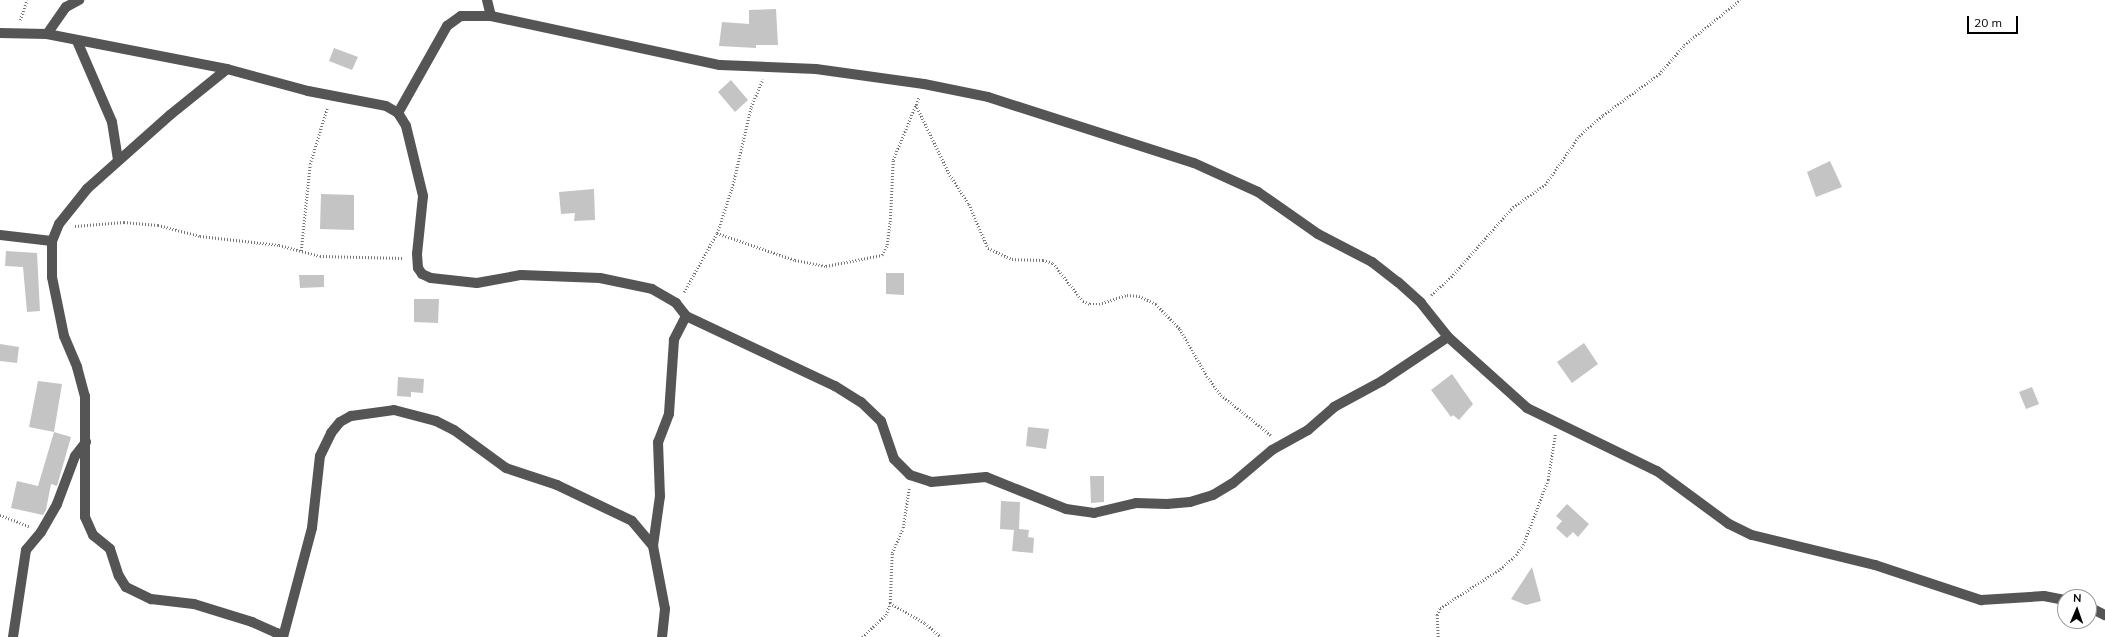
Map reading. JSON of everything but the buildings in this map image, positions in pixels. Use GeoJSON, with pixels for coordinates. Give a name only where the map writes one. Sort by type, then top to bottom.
{"type":"FeatureCollection","features":[{"type":"Feature","properties":{"kind":"street"},"geometry":{"type":"LineString","coordinates":[[47,34],[66,8],[78,0]]}},
{"type":"Feature","properties":{"kind":"street"},"geometry":{"type":"LineString","coordinates":[[487,0],[491,16]]}},
{"type":"Feature","properties":{"kind":"street"},"geometry":{"type":"LineString","coordinates":[[398,113],[447,26],[461,16],[491,16],[720,65],[816,69],[924,84],[988,97],[1194,163],[1258,192],[1318,234],[1372,262],[1421,303],[1448,337],[1527,408],[1657,471],[1729,524],[1752,535],[1875,565],[1982,600],[2044,596],[2057,598]]}},
{"type":"Feature","properties":{"kind":"street"},"geometry":{"type":"LineString","coordinates":[[0,33],[47,34],[227,69],[331,96],[386,106],[398,113],[406,126],[423,196],[417,258],[418,268],[422,274],[430,278],[477,283],[521,275],[600,278],[652,289],[676,302],[686,316],[835,386],[861,402],[881,421],[894,459],[910,475],[930,482],[986,477],[1066,509],[1094,513],[1136,503],[1167,504],[1190,502],[1213,495],[1233,482],[1282,444],[1308,430],[1334,407],[1382,381],[1448,337]]}},
{"type":"Feature","properties":{"kind":"street"},"geometry":{"type":"LineString","coordinates":[[77,40],[112,122],[118,160]]}},
{"type":"Feature","properties":{"kind":"street"},"geometry":{"type":"LineString","coordinates":[[227,69],[118,160],[87,189],[56,230],[52,241],[52,277],[64,336],[77,367],[85,396],[85,518],[93,534],[110,549],[119,576],[126,587],[151,599],[194,604],[252,622],[277,633],[278,637]]}},
{"type":"Feature","properties":{"kind":"street"},"geometry":{"type":"LineString","coordinates":[[0,236],[52,241]]}},
{"type":"Feature","properties":{"kind":"street"},"geometry":{"type":"LineString","coordinates":[[662,637],[665,609],[653,546],[660,496],[658,442],[669,414],[674,340],[686,316]]}},
{"type":"Feature","properties":{"kind":"street"},"geometry":{"type":"LineString","coordinates":[[283,637],[312,528],[320,456],[331,433],[340,422],[350,416],[394,410],[436,421],[454,430],[506,468],[564,488],[632,521],[653,546]]}},
{"type":"Feature","properties":{"kind":"street"},"geometry":{"type":"LineString","coordinates":[[13,637],[26,550],[41,532],[57,504],[75,456],[86,442]]}},
{"type":"Feature","properties":{"kind":"path"},"geometry":{"type":"LineString","coordinates":[[15,34],[27,0]]}},
{"type":"Feature","properties":{"kind":"path"},"geometry":{"type":"LineString","coordinates":[[1421,303],[1451,277],[1513,207],[1545,185],[1579,136],[1602,115],[1640,90],[1670,63],[1684,46],[1740,0]]}},
{"type":"Feature","properties":{"kind":"path"},"geometry":{"type":"LineString","coordinates":[[676,302],[690,284],[717,233],[732,188],[751,107],[757,89],[770,67]]}},
{"type":"Feature","properties":{"kind":"path"},"geometry":{"type":"LineString","coordinates":[[717,233],[795,260],[826,266],[882,254],[887,245],[890,222],[893,160],[924,84]]}},
{"type":"Feature","properties":{"kind":"path"},"geometry":{"type":"LineString","coordinates":[[301,251],[310,164],[331,96]]}},
{"type":"Feature","properties":{"kind":"path"},"geometry":{"type":"LineString","coordinates":[[916,105],[950,175],[969,204],[988,248],[1012,258],[1043,260],[1053,263],[1084,301],[1090,304],[1099,304],[1127,295],[1139,296],[1156,304],[1180,329],[1207,376],[1221,395],[1282,444]]}},
{"type":"Feature","properties":{"kind":"path"},"geometry":{"type":"LineString","coordinates":[[56,230],[124,222],[158,225],[200,236],[259,242],[301,251],[342,257],[417,258]]}},
{"type":"Feature","properties":{"kind":"path"},"geometry":{"type":"LineString","coordinates":[[1438,637],[1437,615],[1440,608],[1500,569],[1516,555],[1523,545],[1548,480],[1556,422]]}},
{"type":"Feature","properties":{"kind":"path"},"geometry":{"type":"LineString","coordinates":[[862,637],[886,615],[890,603],[892,553],[904,528],[910,475]]}},
{"type":"Feature","properties":{"kind":"path"},"geometry":{"type":"LineString","coordinates":[[0,515],[22,522],[41,532]]}},
{"type":"Feature","properties":{"kind":"path"},"geometry":{"type":"LineString","coordinates":[[890,603],[925,623],[941,637]]}}]}
